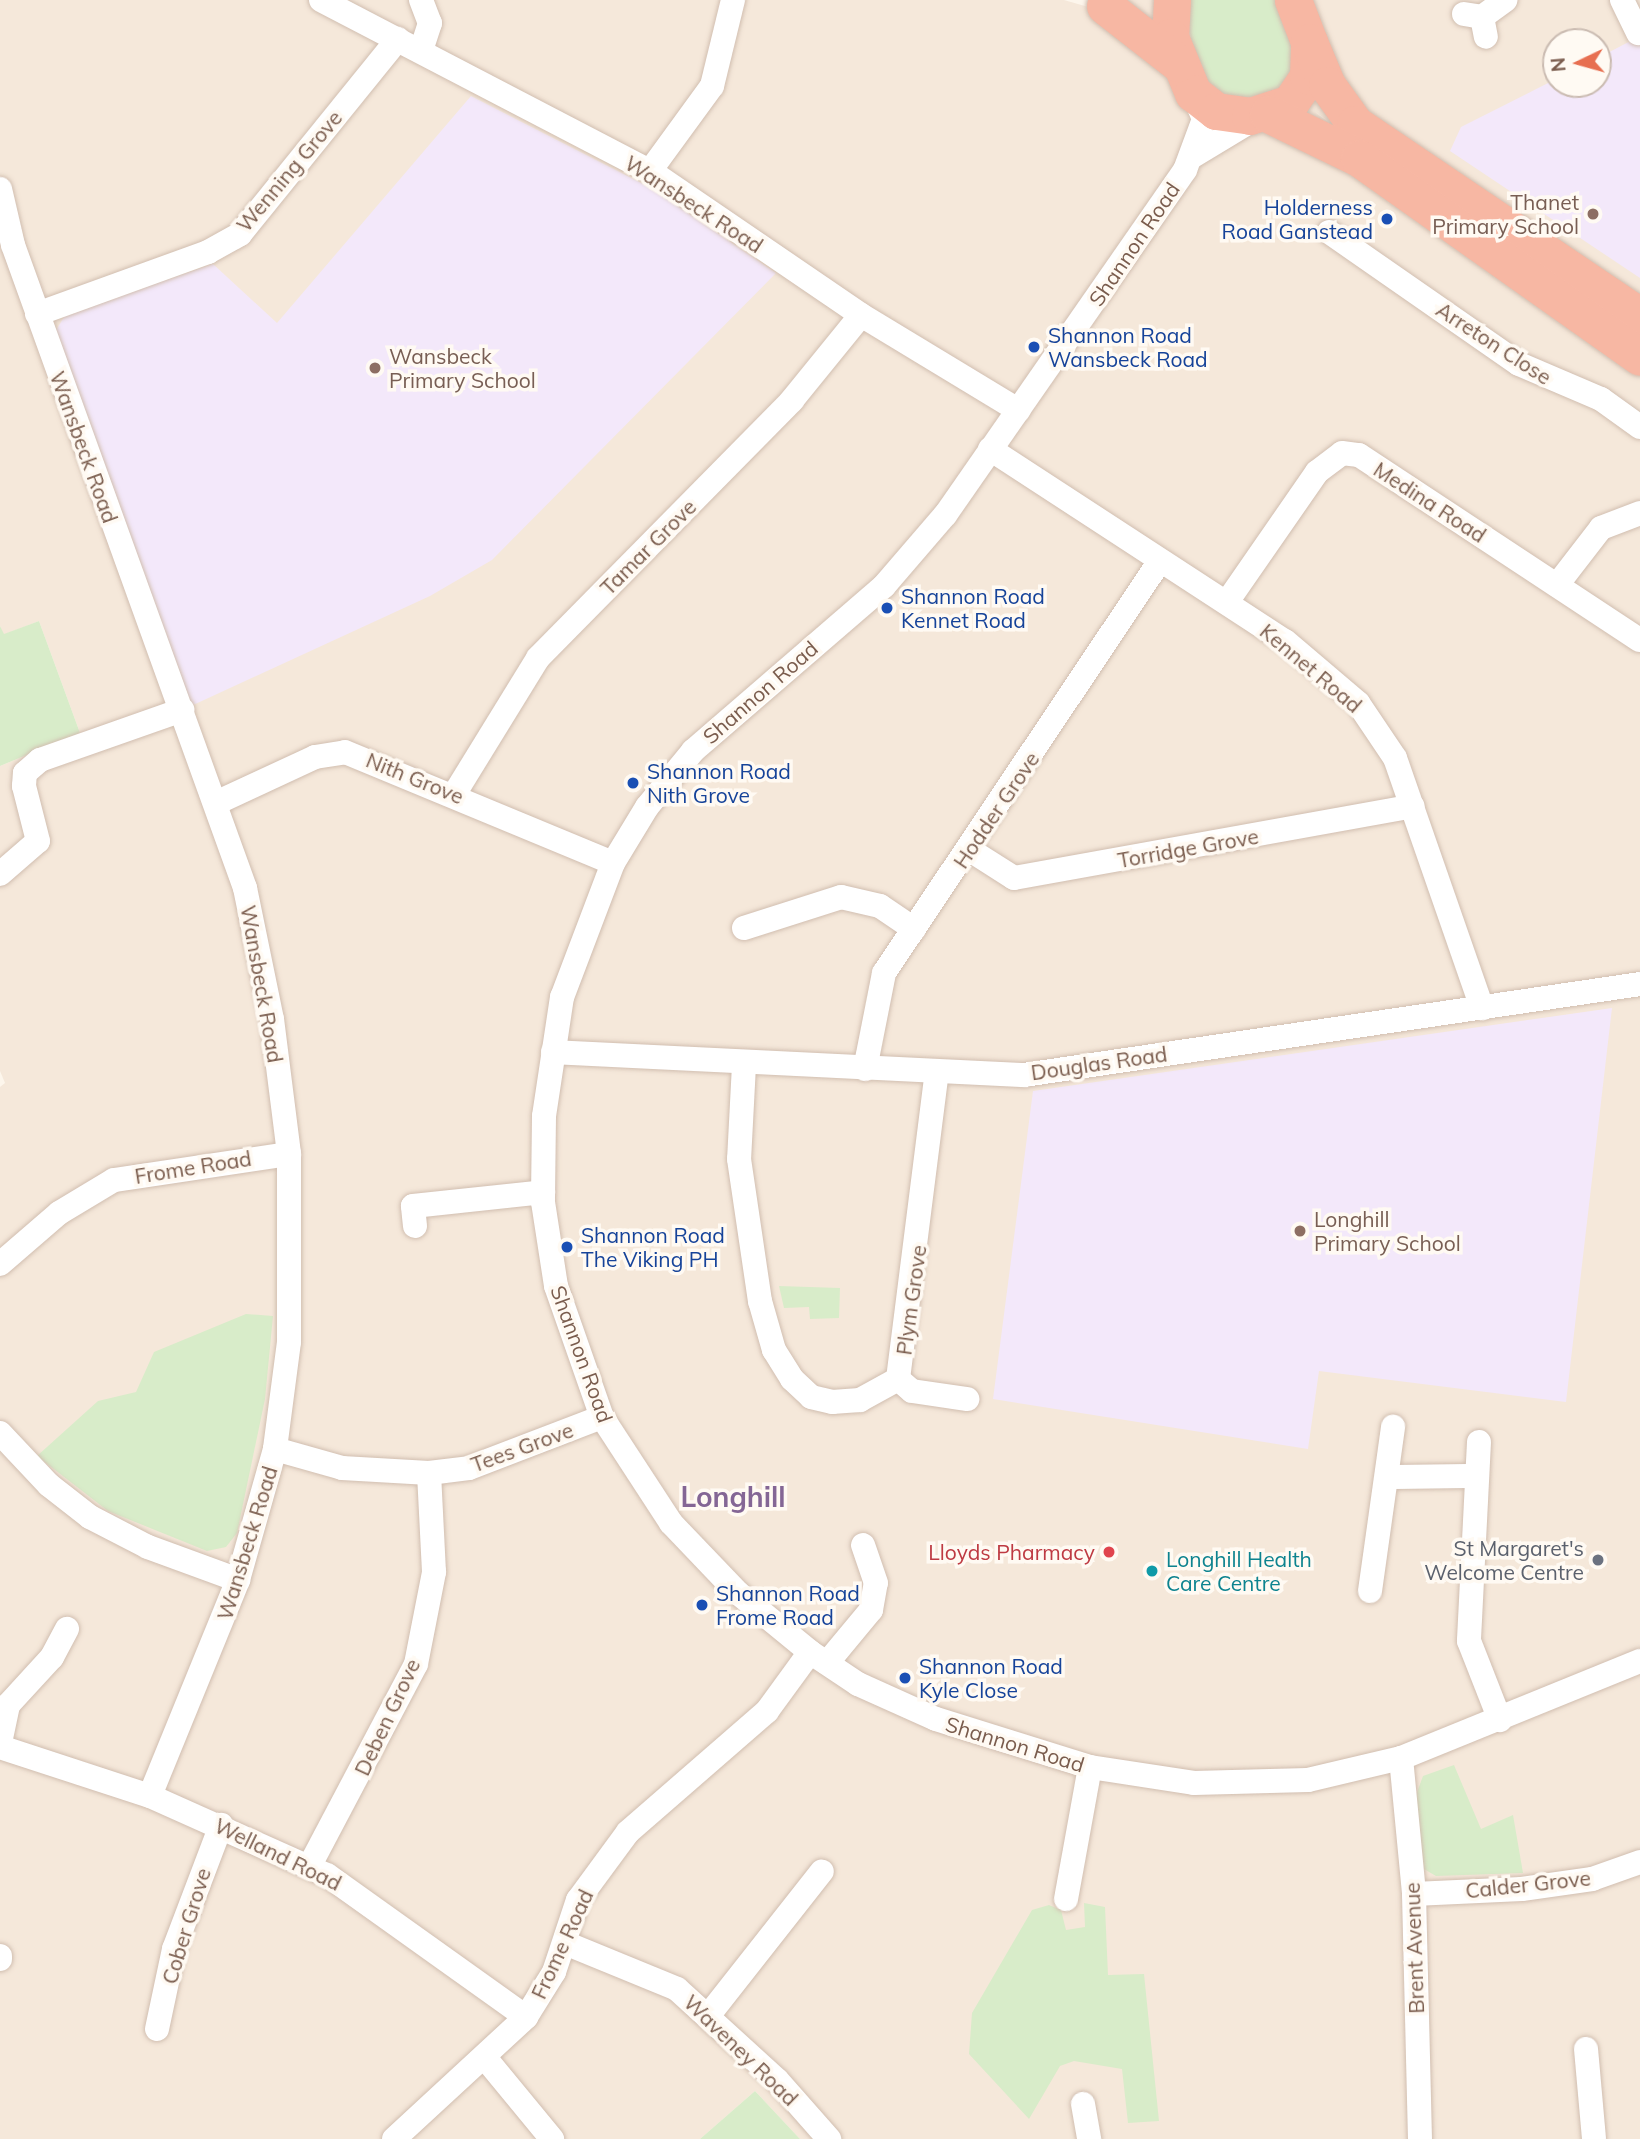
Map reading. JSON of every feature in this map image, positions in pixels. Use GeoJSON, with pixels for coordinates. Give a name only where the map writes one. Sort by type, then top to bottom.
{"type":"FeatureCollection","features":[{"type":"Feature","properties":{"kind":"highway"},"geometry":{"type":"LineString","coordinates":[[1094,3],[1170,0],[1168,29],[1185,78]]}},
{"type":"Feature","properties":{"kind":"highway"},"geometry":{"type":"LineString","coordinates":[[1293,0],[1327,85],[1355,124],[1640,316]]}},
{"type":"Feature","properties":{"kind":"highway"},"geometry":{"type":"LineString","coordinates":[[1094,3],[1225,114],[1266,115],[1359,158],[1640,357]]}},
{"type":"Feature","properties":{"kind":"highway"},"geometry":{"type":"LineString","coordinates":[[1266,115],[1305,86],[1309,42]]}},
{"type":"Feature","properties":{"kind":"street","name":"Wansbeck Road"},"geometry":{"type":"LineString","coordinates":[[321,0],[650,171],[861,314],[1018,410]]}},
{"type":"Feature","properties":{"kind":"street"},"geometry":{"type":"LineString","coordinates":[[421,0],[430,23],[421,50]]}},
{"type":"Feature","properties":{"kind":"street"},"geometry":{"type":"LineString","coordinates":[[650,171],[712,86],[733,0]]}},
{"type":"Feature","properties":{"kind":"street"},"geometry":{"type":"LineString","coordinates":[[1477,23],[1505,0]]}},
{"type":"Feature","properties":{"kind":"street"},"geometry":{"type":"LineString","coordinates":[[1622,0],[1638,33]]}},
{"type":"Feature","properties":{"kind":"street","name":"Wenning Grove"},"geometry":{"type":"LineString","coordinates":[[37,314],[208,252],[240,234],[398,39]]}},
{"type":"Feature","properties":{"kind":"street","name":"Shannon Road"},"geometry":{"type":"LineString","coordinates":[[1185,78],[1204,119],[1193,156],[990,449],[884,586],[693,751],[646,807],[613,863],[562,997],[553,1052],[543,1192],[556,1286],[602,1418],[671,1523],[738,1593],[818,1658],[936,1719],[1090,1768],[1194,1783],[1308,1780],[1401,1758],[1640,1661]]}},
{"type":"Feature","properties":{"kind":"street","name":"Shannon Road"},"geometry":{"type":"LineString","coordinates":[[1193,156],[1266,115]]}},
{"type":"Feature","properties":{"kind":"street","name":"Wansbeck Road"},"geometry":{"type":"LineString","coordinates":[[0,189],[37,314],[216,803],[249,909],[289,1154],[289,1342],[275,1449],[238,1580],[150,1797]]}},
{"type":"Feature","properties":{"kind":"street","name":"Arreton Close"},"geometry":{"type":"LineString","coordinates":[[1329,232],[1357,243],[1519,364],[1601,399],[1640,427]]}},
{"type":"Feature","properties":{"kind":"street","name":"Tamar Grove"},"geometry":{"type":"LineString","coordinates":[[454,793],[538,658],[792,400],[861,314]]}},
{"type":"Feature","properties":{"kind":"street","name":"Kennet Road"},"geometry":{"type":"LineString","coordinates":[[990,449],[1159,562],[1227,602],[1358,703],[1395,758],[1482,1007]]}},
{"type":"Feature","properties":{"kind":"street","name":"Medina Road"},"geometry":{"type":"LineString","coordinates":[[1227,602],[1323,464],[1342,453],[1359,455],[1640,640]]}},
{"type":"Feature","properties":{"kind":"street"},"geometry":{"type":"LineString","coordinates":[[1557,585],[1601,528],[1640,513]]}},
{"type":"Feature","properties":{"kind":"street","name":"Hodder Grove"},"geometry":{"type":"LineString","coordinates":[[865,1069],[884,973],[970,850],[1159,562]]}},
{"type":"Feature","properties":{"kind":"street"},"geometry":{"type":"LineString","coordinates":[[0,874],[38,841],[24,786],[32,767],[182,710]]}},
{"type":"Feature","properties":{"kind":"street","name":"Nith Grove"},"geometry":{"type":"LineString","coordinates":[[216,803],[315,757],[345,751],[454,793],[613,863]]}},
{"type":"Feature","properties":{"kind":"street","name":"Torridge Grove"},"geometry":{"type":"LineString","coordinates":[[970,850],[1014,878],[1413,806]]}},
{"type":"Feature","properties":{"kind":"street"},"geometry":{"type":"LineString","coordinates":[[744,928],[841,897],[880,906],[914,929]]}},
{"type":"Feature","properties":{"kind":"street","name":"Douglas Road"},"geometry":{"type":"LineString","coordinates":[[553,1052],[744,1065],[1024,1075],[1640,984]]}},
{"type":"Feature","properties":{"kind":"street","name":"Plym Grove"},"geometry":{"type":"LineString","coordinates":[[744,1065],[744,1217],[774,1350],[811,1397],[832,1402],[860,1400],[898,1380],[937,1072]]}},
{"type":"Feature","properties":{"kind":"street","name":"Frome Road"},"geometry":{"type":"LineString","coordinates":[[0,1264],[59,1213],[114,1180],[289,1154]]}},
{"type":"Feature","properties":{"kind":"street"},"geometry":{"type":"LineString","coordinates":[[415,1226],[413,1206],[543,1192]]}},
{"type":"Feature","properties":{"kind":"street"},"geometry":{"type":"LineString","coordinates":[[898,1380],[912,1391],[967,1399]]}},
{"type":"Feature","properties":{"kind":"street","name":"Tees Grove"},"geometry":{"type":"LineString","coordinates":[[275,1449],[342,1468],[429,1473],[468,1468],[602,1418]]}},
{"type":"Feature","properties":{"kind":"street"},"geometry":{"type":"LineString","coordinates":[[1370,1591],[1393,1427]]}},
{"type":"Feature","properties":{"kind":"street"},"geometry":{"type":"LineString","coordinates":[[0,1433],[48,1485],[90,1517],[148,1547],[238,1580]]}},
{"type":"Feature","properties":{"kind":"street"},"geometry":{"type":"LineString","coordinates":[[1479,1442],[1474,1476],[1469,1641],[1500,1720]]}},
{"type":"Feature","properties":{"kind":"street","name":"Deben Grove"},"geometry":{"type":"LineString","coordinates":[[309,1867],[416,1664],[434,1572],[429,1473]]}},
{"type":"Feature","properties":{"kind":"street"},"geometry":{"type":"LineString","coordinates":[[1388,1477],[1474,1476]]}},
{"type":"Feature","properties":{"kind":"street","name":"Frome Road"},"geometry":{"type":"LineString","coordinates":[[394,2139],[486,2059],[526,2017],[565,1943],[579,1900],[628,1832],[767,1711],[818,1658],[871,1610],[876,1583],[863,1545]]}},
{"type":"Feature","properties":{"kind":"street"},"geometry":{"type":"LineString","coordinates":[[0,1745],[8,1705],[52,1657],[67,1629]]}},
{"type":"Feature","properties":{"kind":"street","name":"Welland Road"},"geometry":{"type":"LineString","coordinates":[[0,1745],[150,1797],[220,1825],[309,1867],[360,1894],[526,2017]]}},
{"type":"Feature","properties":{"kind":"street","name":"Brent Avenue"},"geometry":{"type":"LineString","coordinates":[[1401,1758],[1414,1894],[1420,2139]]}},
{"type":"Feature","properties":{"kind":"street"},"geometry":{"type":"LineString","coordinates":[[1066,1899],[1090,1768]]}},
{"type":"Feature","properties":{"kind":"street","name":"Cober Grove"},"geometry":{"type":"LineString","coordinates":[[157,2029],[174,1949],[220,1825]]}},
{"type":"Feature","properties":{"kind":"street","name":"Calder Grove"},"geometry":{"type":"LineString","coordinates":[[1414,1894],[1522,1889],[1592,1879],[1640,1862]]}},
{"type":"Feature","properties":{"kind":"street"},"geometry":{"type":"LineString","coordinates":[[708,2016],[822,1871]]}},
{"type":"Feature","properties":{"kind":"street","name":"Waveney Road"},"geometry":{"type":"LineString","coordinates":[[565,1943],[677,1989],[708,2016],[829,2139]]}},
{"type":"Feature","properties":{"kind":"street"},"geometry":{"type":"LineString","coordinates":[[1586,2049],[1594,2139]]}},
{"type":"Feature","properties":{"kind":"street"},"geometry":{"type":"LineString","coordinates":[[486,2059],[552,2139]]}},
{"type":"Feature","properties":{"kind":"street"},"geometry":{"type":"LineString","coordinates":[[1083,2104],[1089,2139]]}},
{"type":"Feature","properties":{"kind":"shaded area"},"geometry":{"type":"Polygon","coordinates":[[[0,0],[1064,0],[1137,21],[1092,0],[1640,0],[1640,335],[1314,111],[1640,372],[1640,2139],[800,2139],[755,2091],[700,2139],[0,2139],[0,1087],[5,1083],[0,1071],[0,766],[80,733],[39,621],[3,635],[0,626],[0,0]]]}},
{"type":"Feature","properties":{"kind":"shaded area","name":"Thanet Primary School"},"geometry":{"type":"Polygon","coordinates":[[[1640,36],[1640,278],[1450,151],[1461,127],[1542,86],[1542,98],[1612,98],[1612,51],[1640,36]]]}},
{"type":"Feature","properties":{"kind":"shaded area","name":"Wansbeck Primary School"},"geometry":{"type":"Polygon","coordinates":[[[471,96],[651,188],[776,273],[492,560],[430,596],[191,706],[56,330],[66,314],[213,264],[277,323],[471,96]]]}},
{"type":"Feature","properties":{"kind":"shaded area","name":"Longhill Primary School"},"geometry":{"type":"Polygon","coordinates":[[[1612,1008],[1566,1402],[1319,1371],[1308,1449],[993,1399],[1033,1091],[1612,1008]]]}},
{"type":"Feature","properties":{"kind":"green space"},"geometry":{"type":"Polygon","coordinates":[[[1187,0],[1279,0],[1291,24],[1292,71],[1277,91],[1231,102],[1194,72],[1187,0]]]}},
{"type":"Feature","properties":{"kind":"green space"},"geometry":{"type":"Polygon","coordinates":[[[39,621],[80,733],[0,766],[0,626],[4,634],[39,621]]]}},
{"type":"Feature","properties":{"kind":"green space"},"geometry":{"type":"Polygon","coordinates":[[[779,1286],[840,1288],[839,1318],[810,1319],[809,1307],[784,1308],[779,1286]]]}},
{"type":"Feature","properties":{"kind":"green space"},"geometry":{"type":"Polygon","coordinates":[[[246,1314],[273,1316],[265,1399],[237,1533],[226,1547],[207,1551],[108,1511],[37,1456],[98,1401],[136,1392],[154,1352],[246,1314]]]}},
{"type":"Feature","properties":{"kind":"green space"},"geometry":{"type":"Polygon","coordinates":[[[1454,1765],[1481,1829],[1513,1815],[1523,1873],[1436,1876],[1424,1869],[1416,1795],[1423,1776],[1454,1765]]]}},
{"type":"Feature","properties":{"kind":"green space"},"geometry":{"type":"Polygon","coordinates":[[[1084,1903],[1105,1907],[1108,1975],[1144,1974],[1159,2121],[1128,2123],[1122,2069],[1074,2061],[1060,2066],[1029,2119],[969,2054],[972,2013],[1032,1910],[1049,1905],[1061,1910],[1066,1930],[1085,1927],[1084,1903]]]}},
{"type":"Feature","properties":{"kind":"green space"},"geometry":{"type":"Polygon","coordinates":[[[755,2091],[800,2139],[700,2139],[755,2091]]]}},
{"type":"Feature","properties":{"kind":"place","name":"Thanet Primary School"},"geometry":{"type":"Point","coordinates":[1593,214]}},
{"type":"Feature","properties":{"kind":"place","name":"Holderness Road Ganstead"},"geometry":{"type":"Point","coordinates":[1387,219]}},
{"type":"Feature","properties":{"kind":"place","name":"Shannon Road Wansbeck Road"},"geometry":{"type":"Point","coordinates":[1034,347]}},
{"type":"Feature","properties":{"kind":"place","name":"Wansbeck Primary School"},"geometry":{"type":"Point","coordinates":[375,368]}},
{"type":"Feature","properties":{"kind":"place","name":"Shannon Road Kennet Road"},"geometry":{"type":"Point","coordinates":[887,608]}},
{"type":"Feature","properties":{"kind":"place","name":"Shannon Road Nith Grove"},"geometry":{"type":"Point","coordinates":[633,783]}},
{"type":"Feature","properties":{"kind":"place","name":"Longhill Primary School"},"geometry":{"type":"Point","coordinates":[1300,1231]}},
{"type":"Feature","properties":{"kind":"place","name":"Shannon Road The Viking PH"},"geometry":{"type":"Point","coordinates":[567,1247]}},
{"type":"Feature","properties":{"kind":"place","name":"Lloyds Pharmacy"},"geometry":{"type":"Point","coordinates":[1109,1552]}},
{"type":"Feature","properties":{"kind":"place","name":"St Margaret's Welcome Centre"},"geometry":{"type":"Point","coordinates":[1598,1560]}},
{"type":"Feature","properties":{"kind":"place","name":"Longhill Health Care Centre"},"geometry":{"type":"Point","coordinates":[1152,1571]}},
{"type":"Feature","properties":{"kind":"place","name":"Shannon Road Frome Road"},"geometry":{"type":"Point","coordinates":[702,1605]}},
{"type":"Feature","properties":{"kind":"place","name":"Shannon Road Kyle Close"},"geometry":{"type":"Point","coordinates":[905,1678]}},
{"type":"Feature","properties":{"kind":"district","name":"Longhill"},"geometry":{"type":"Point","coordinates":[733,1497]}}]}
